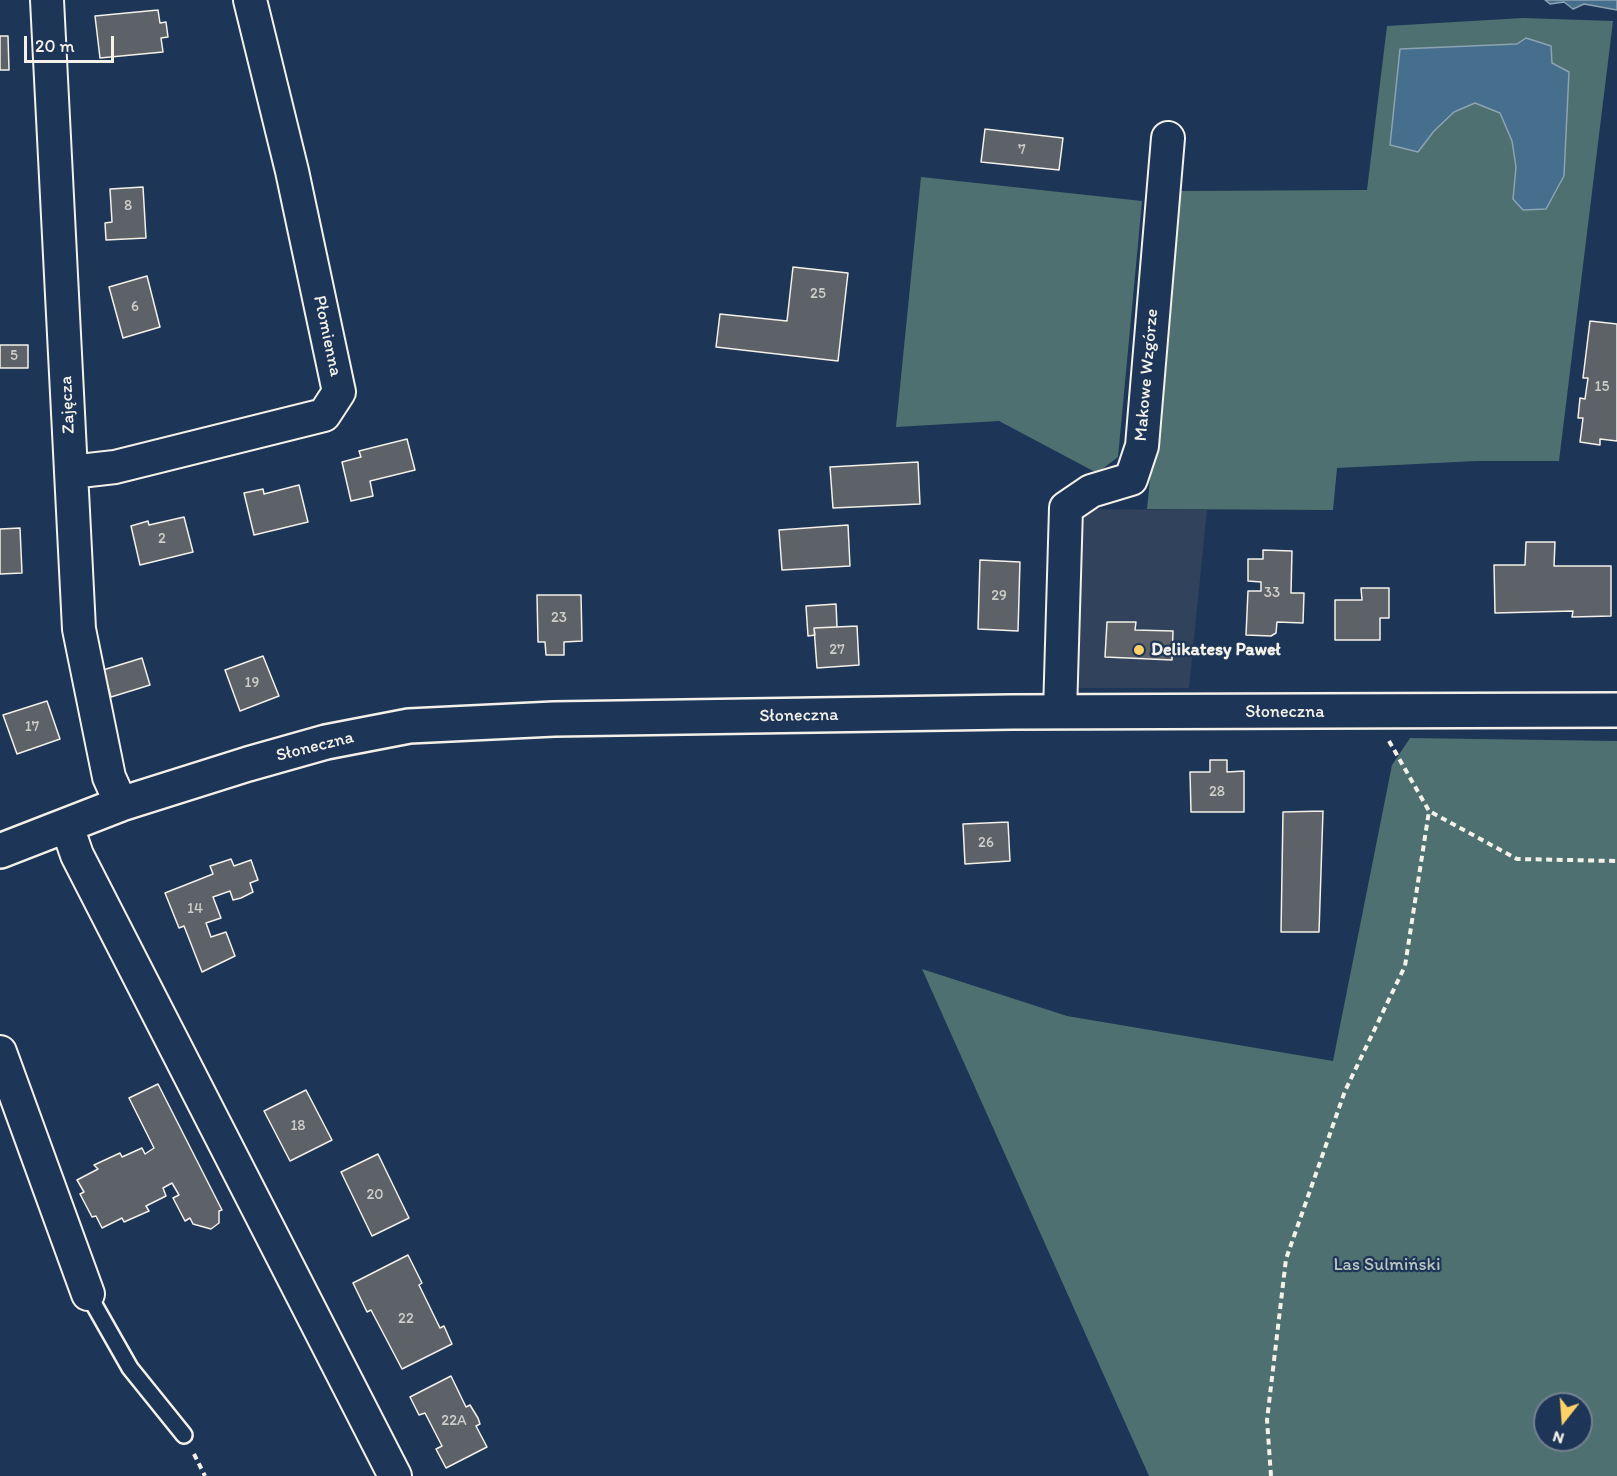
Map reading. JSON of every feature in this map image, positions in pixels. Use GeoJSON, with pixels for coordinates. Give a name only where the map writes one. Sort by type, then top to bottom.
{"type":"FeatureCollection","features":[{"type":"Feature","properties":{"kind":"street","name":"Zajęcza"},"geometry":{"type":"LineString","coordinates":[[47,0],[79,629],[109,777],[121,804]]}},
{"type":"Feature","properties":{"kind":"street","name":"Płomienna"},"geometry":{"type":"LineString","coordinates":[[71,472],[115,467],[324,415],[339,392],[292,171],[250,0]]}},
{"type":"Feature","properties":{"kind":"street","name":"Makowe Wzgórze"},"geometry":{"type":"LineString","coordinates":[[1060,712],[1066,508],[1091,491],[1131,479],[1142,446],[1168,138]]}},
{"type":"Feature","properties":{"kind":"street","name":"Słoneczna"},"geometry":{"type":"LineString","coordinates":[[0,850],[121,804],[326,742],[409,726],[554,719],[1060,712],[1617,710]]}},
{"type":"Feature","properties":{"kind":"street"},"geometry":{"type":"LineString","coordinates":[[67,826],[77,855],[395,1476]]}},
{"type":"Feature","properties":{"kind":"street"},"geometry":{"type":"LineString","coordinates":[[0,1052],[88,1294]]}},
{"type":"Feature","properties":{"kind":"lane"},"geometry":{"type":"LineString","coordinates":[[88,1294],[130,1368],[184,1435]]}},
{"type":"Feature","properties":{"kind":"path"},"geometry":{"type":"LineString","coordinates":[[1373,712],[1429,811],[1517,859],[1617,861]]}},
{"type":"Feature","properties":{"kind":"path"},"geometry":{"type":"LineString","coordinates":[[1271,1476],[1267,1420],[1286,1258],[1345,1091],[1405,966],[1429,811]]}},
{"type":"Feature","properties":{"kind":"shaded area"},"geometry":{"type":"Polygon","coordinates":[[[1545,0],[1617,0],[1617,10],[1584,4],[1573,9],[1564,2],[1550,4],[1545,0]]]}},
{"type":"Feature","properties":{"kind":"shaded area"},"geometry":{"type":"Polygon","coordinates":[[[1526,38],[1551,46],[1552,63],[1569,72],[1564,176],[1546,209],[1523,210],[1513,199],[1516,167],[1512,141],[1500,113],[1475,103],[1454,112],[1434,131],[1418,152],[1390,145],[1400,49],[1517,44],[1526,38]]]}},
{"type":"Feature","properties":{"kind":"shaded area"},"geometry":{"type":"Polygon","coordinates":[[[1083,509],[1207,510],[1189,688],[1077,688],[1083,509]]]}},
{"type":"Feature","properties":{"kind":"green space"},"geometry":{"type":"Polygon","coordinates":[[[1523,18],[1613,21],[1559,461],[1476,461],[1337,468],[1333,510],[1147,509],[1179,191],[1367,190],[1387,26],[1523,18]]]}},
{"type":"Feature","properties":{"kind":"green space"},"geometry":{"type":"Polygon","coordinates":[[[921,177],[1142,201],[1118,457],[1097,473],[999,421],[896,427],[921,177]]]}},
{"type":"Feature","properties":{"kind":"green space","name":"Las Sulmiński"},"geometry":{"type":"Polygon","coordinates":[[[1410,738],[1617,741],[1617,1476],[1149,1476],[922,969],[1067,1016],[1333,1061],[1392,765],[1410,738]]]}},
{"type":"Feature","properties":{"kind":"building"},"geometry":{"type":"Polygon","coordinates":[[[158,10],[160,23],[166,22],[168,37],[161,38],[163,52],[100,58],[95,16],[158,10]]]}},
{"type":"Feature","properties":{"kind":"building"},"geometry":{"type":"Polygon","coordinates":[[[0,36],[8,36],[9,70],[0,70],[0,36]]]}},
{"type":"Feature","properties":{"kind":"building"},"geometry":{"type":"Polygon","coordinates":[[[985,129],[1063,138],[1059,170],[981,162],[985,129]]]}},
{"type":"Feature","properties":{"kind":"building"},"geometry":{"type":"Polygon","coordinates":[[[143,187],[146,238],[106,240],[105,223],[112,222],[110,189],[143,187]]]}},
{"type":"Feature","properties":{"kind":"building"},"geometry":{"type":"Polygon","coordinates":[[[793,267],[848,273],[838,361],[716,347],[720,314],[787,321],[793,267]]]}},
{"type":"Feature","properties":{"kind":"building"},"geometry":{"type":"Polygon","coordinates":[[[147,276],[160,327],[123,338],[109,287],[147,276]]]}},
{"type":"Feature","properties":{"kind":"building"},"geometry":{"type":"Polygon","coordinates":[[[1590,321],[1617,324],[1617,441],[1600,439],[1600,445],[1580,442],[1583,418],[1578,418],[1580,398],[1585,399],[1588,378],[1583,378],[1590,321]]]}},
{"type":"Feature","properties":{"kind":"building"},"geometry":{"type":"Polygon","coordinates":[[[0,345],[28,345],[28,368],[0,368],[0,345]]]}},
{"type":"Feature","properties":{"kind":"building"},"geometry":{"type":"Polygon","coordinates":[[[407,439],[415,470],[370,481],[373,496],[351,501],[342,462],[361,457],[359,451],[407,439]]]}},
{"type":"Feature","properties":{"kind":"building"},"geometry":{"type":"Polygon","coordinates":[[[918,462],[920,504],[833,508],[830,467],[918,462]]]}},
{"type":"Feature","properties":{"kind":"building"},"geometry":{"type":"Polygon","coordinates":[[[299,485],[308,522],[254,535],[244,493],[263,489],[264,494],[299,485]]]}},
{"type":"Feature","properties":{"kind":"building"},"geometry":{"type":"Polygon","coordinates":[[[184,517],[193,552],[140,565],[131,526],[148,521],[149,525],[184,517]]]}},
{"type":"Feature","properties":{"kind":"building"},"geometry":{"type":"Polygon","coordinates":[[[848,525],[850,566],[782,570],[779,530],[848,525]]]}},
{"type":"Feature","properties":{"kind":"building"},"geometry":{"type":"Polygon","coordinates":[[[20,528],[22,573],[0,574],[0,529],[20,528]]]}},
{"type":"Feature","properties":{"kind":"building"},"geometry":{"type":"Polygon","coordinates":[[[1526,542],[1555,542],[1554,566],[1611,566],[1611,616],[1572,617],[1573,611],[1495,613],[1494,565],[1525,565],[1526,542]]]}},
{"type":"Feature","properties":{"kind":"building"},"geometry":{"type":"Polygon","coordinates":[[[1263,550],[1292,551],[1291,593],[1304,593],[1303,623],[1277,622],[1276,633],[1271,636],[1246,635],[1248,591],[1261,591],[1261,582],[1248,581],[1248,559],[1263,559],[1263,550]]]}},
{"type":"Feature","properties":{"kind":"building"},"geometry":{"type":"Polygon","coordinates":[[[980,560],[1020,562],[1018,631],[978,629],[980,560]]]}},
{"type":"Feature","properties":{"kind":"building"},"geometry":{"type":"Polygon","coordinates":[[[1361,588],[1389,588],[1389,618],[1380,618],[1380,640],[1335,640],[1335,600],[1362,600],[1361,588]]]}},
{"type":"Feature","properties":{"kind":"building"},"geometry":{"type":"Polygon","coordinates":[[[537,595],[581,595],[582,641],[564,642],[564,655],[546,655],[545,642],[538,642],[537,595]]]}},
{"type":"Feature","properties":{"kind":"building"},"geometry":{"type":"Polygon","coordinates":[[[836,604],[837,627],[814,628],[815,635],[808,636],[806,606],[836,604]]]}},
{"type":"Feature","properties":{"kind":"building"},"geometry":{"type":"Polygon","coordinates":[[[1107,622],[1136,622],[1135,630],[1173,631],[1172,660],[1105,657],[1107,622]]]}},
{"type":"Feature","properties":{"kind":"building"},"geometry":{"type":"Polygon","coordinates":[[[857,626],[859,665],[817,668],[814,628],[857,626]]]}},
{"type":"Feature","properties":{"kind":"building"},"geometry":{"type":"Polygon","coordinates":[[[263,656],[279,696],[240,711],[225,670],[263,656]]]}},
{"type":"Feature","properties":{"kind":"building"},"geometry":{"type":"Polygon","coordinates":[[[142,658],[150,685],[111,697],[103,670],[142,658]]]}},
{"type":"Feature","properties":{"kind":"building"},"geometry":{"type":"Polygon","coordinates":[[[47,701],[60,739],[17,754],[3,715],[47,701]]]}},
{"type":"Feature","properties":{"kind":"building"},"geometry":{"type":"Polygon","coordinates":[[[1210,760],[1227,760],[1227,772],[1244,771],[1244,812],[1191,812],[1190,772],[1210,772],[1210,760]]]}},
{"type":"Feature","properties":{"kind":"building"},"geometry":{"type":"Polygon","coordinates":[[[1323,811],[1319,932],[1281,932],[1283,812],[1323,811]]]}},
{"type":"Feature","properties":{"kind":"building"},"geometry":{"type":"Polygon","coordinates":[[[1008,822],[1010,861],[965,864],[963,824],[1008,822]]]}},
{"type":"Feature","properties":{"kind":"building"},"geometry":{"type":"Polygon","coordinates":[[[231,859],[234,866],[251,860],[258,880],[250,883],[253,892],[241,898],[233,900],[230,891],[213,897],[221,918],[206,923],[211,937],[226,932],[235,956],[202,972],[184,926],[179,928],[165,893],[213,874],[210,866],[231,859]]]}},
{"type":"Feature","properties":{"kind":"building"},"geometry":{"type":"Polygon","coordinates":[[[158,1084],[222,1210],[219,1211],[219,1223],[211,1229],[193,1224],[190,1218],[185,1221],[173,1198],[179,1195],[172,1183],[163,1188],[166,1196],[146,1206],[149,1211],[124,1222],[122,1218],[102,1228],[96,1216],[92,1217],[80,1194],[84,1192],[77,1180],[98,1169],[94,1165],[120,1153],[122,1157],[142,1148],[145,1154],[154,1148],[129,1098],[158,1084]]]}},
{"type":"Feature","properties":{"kind":"building"},"geometry":{"type":"Polygon","coordinates":[[[306,1090],[332,1140],[290,1161],[264,1111],[306,1090]]]}},
{"type":"Feature","properties":{"kind":"building"},"geometry":{"type":"Polygon","coordinates":[[[378,1154],[409,1218],[372,1236],[341,1172],[378,1154]]]}},
{"type":"Feature","properties":{"kind":"building"},"geometry":{"type":"Polygon","coordinates":[[[408,1255],[422,1283],[419,1285],[440,1328],[444,1326],[452,1344],[402,1369],[371,1310],[367,1312],[353,1283],[408,1255]]]}},
{"type":"Feature","properties":{"kind":"building"},"geometry":{"type":"Polygon","coordinates":[[[451,1376],[466,1407],[470,1405],[478,1418],[480,1424],[476,1426],[487,1447],[446,1468],[436,1449],[442,1446],[425,1413],[419,1415],[410,1397],[451,1376]]]}},
{"type":"Feature","properties":{"kind":"place","name":"Delikatesy Paweł"},"geometry":{"type":"Point","coordinates":[1139,650]}}]}
